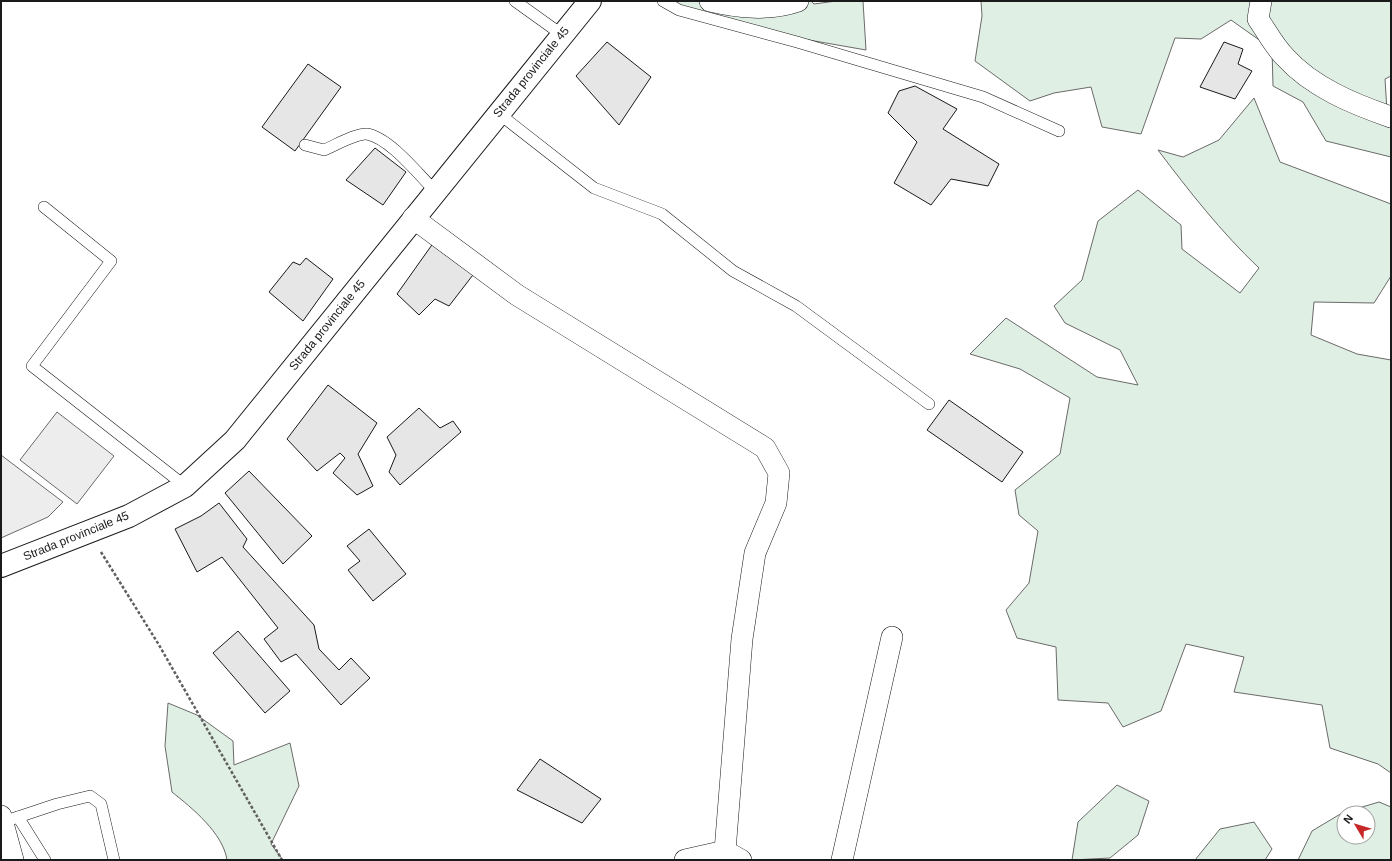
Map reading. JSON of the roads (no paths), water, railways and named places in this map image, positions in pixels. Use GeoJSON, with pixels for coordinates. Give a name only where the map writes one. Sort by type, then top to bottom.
{"type":"FeatureCollection","features":[{"type":"Feature","properties":{"kind":"main road","name":"Strada provinciale 45"},"geometry":{"type":"LineString","coordinates":[[1,566],[129,516],[185,486],[235,440],[561,34],[590,1]]}},
{"type":"Feature","properties":{"kind":"street"},"geometry":{"type":"LineString","coordinates":[[710,1],[731,6],[764,9],[798,1]]}},
{"type":"Feature","properties":{"kind":"street"},"geometry":{"type":"LineString","coordinates":[[1261,1],[1258,19],[1284,57],[1308,79],[1368,109],[1391,117]]}},
{"type":"Feature","properties":{"kind":"street"},"geometry":{"type":"LineString","coordinates":[[413,218],[517,295],[765,448],[779,473],[776,503],[755,552],[742,639],[729,857],[685,860]]}},
{"type":"Feature","properties":{"kind":"street"},"geometry":{"type":"LineString","coordinates":[[842,860],[892,637]]}},
{"type":"Feature","properties":{"kind":"street"},"geometry":{"type":"LineString","coordinates":[[7,818],[13,860]]}},
{"type":"Feature","properties":{"kind":"lane"},"geometry":{"type":"LineString","coordinates":[[515,1],[561,34]]}},
{"type":"Feature","properties":{"kind":"lane"},"geometry":{"type":"LineString","coordinates":[[663,1],[679,10],[804,44],[983,97],[1059,131]]}},
{"type":"Feature","properties":{"kind":"lane"},"geometry":{"type":"LineString","coordinates":[[498,113],[594,188],[662,214],[733,271],[796,306],[929,404]]}},
{"type":"Feature","properties":{"kind":"lane"},"geometry":{"type":"LineString","coordinates":[[305,145],[324,150],[351,138],[366,134],[381,140],[398,154],[435,191]]}},
{"type":"Feature","properties":{"kind":"lane"},"geometry":{"type":"LineString","coordinates":[[44,207],[111,261],[32,366],[185,486]]}},
{"type":"Feature","properties":{"kind":"lane"},"geometry":{"type":"LineString","coordinates":[[45,860],[7,818],[90,796],[101,804],[114,860]]}}]}
